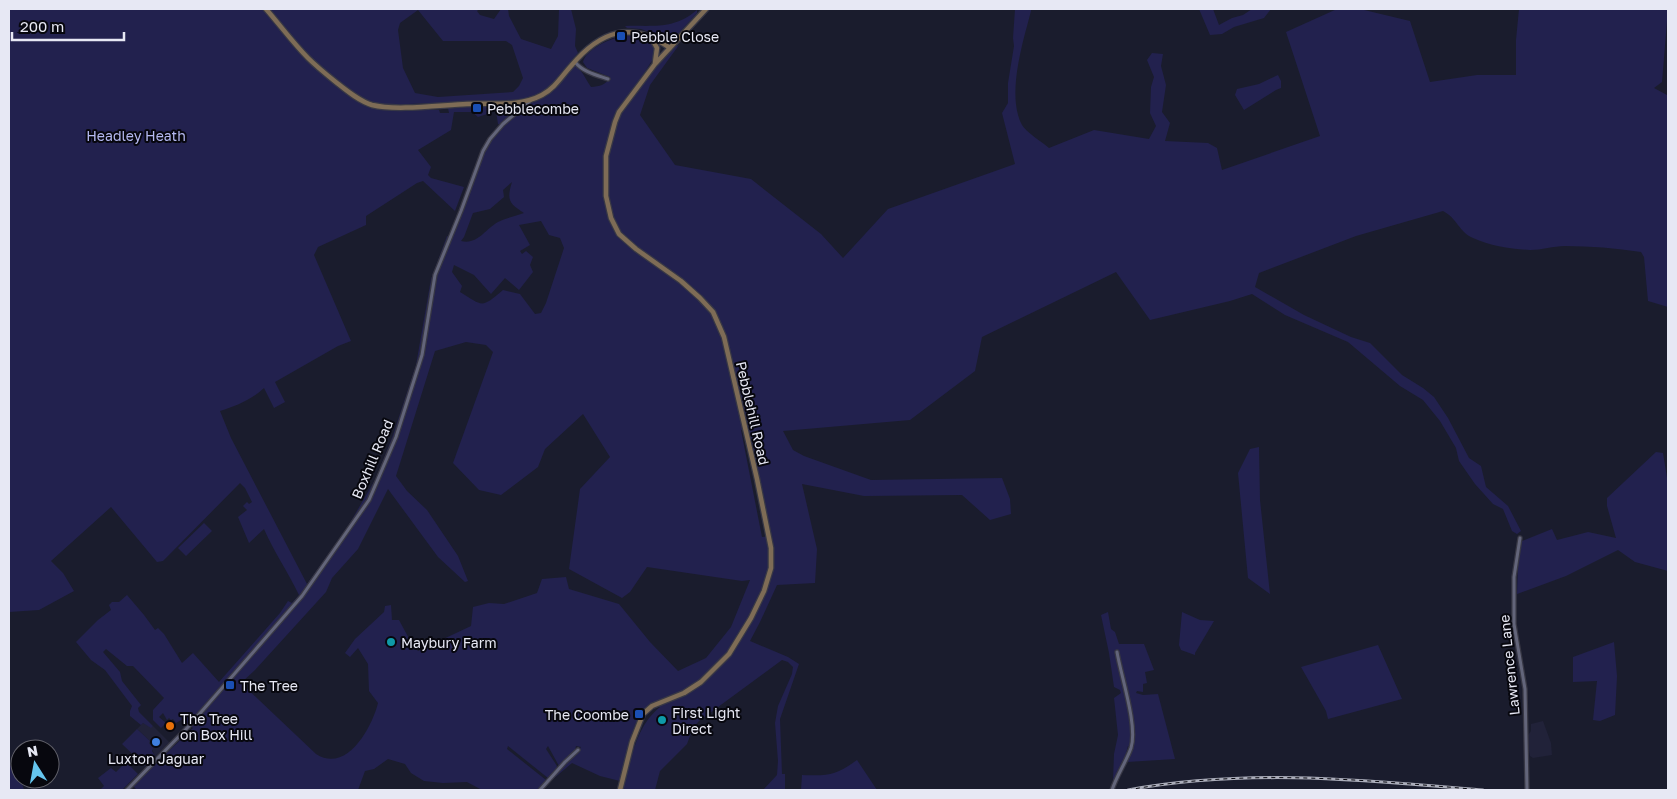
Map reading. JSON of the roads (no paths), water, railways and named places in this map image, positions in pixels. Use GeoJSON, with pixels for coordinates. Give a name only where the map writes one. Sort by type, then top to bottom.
{"type":"FeatureCollection","features":[{"type":"Feature","properties":{"kind":"main road"},"geometry":{"type":"LineString","coordinates":[[266,9],[307,57],[353,96],[371,104],[402,106],[532,100],[556,84],[575,61],[600,40],[615,33],[632,32],[651,36],[670,48]]}},
{"type":"Feature","properties":{"kind":"main road","name":"Pebblehill Road"},"geometry":{"type":"LineString","coordinates":[[620,790],[632,742],[642,714],[652,706],[684,693],[701,682],[728,654],[754,612],[764,591],[771,568],[770,548],[757,479],[724,337],[712,312],[700,298],[682,281],[636,249],[619,234],[611,218],[606,196],[606,156],[610,137],[619,112],[655,64],[706,9]]}},
{"type":"Feature","properties":{"kind":"main road"},"geometry":{"type":"LineString","coordinates":[[651,36],[657,48],[655,64]]}},
{"type":"Feature","properties":{"kind":"street"},"geometry":{"type":"LineString","coordinates":[[575,61],[588,72],[608,79]]}},
{"type":"Feature","properties":{"kind":"street","name":"Boxhill Road"},"geometry":{"type":"LineString","coordinates":[[130,789],[189,726],[302,596],[369,500],[396,437],[422,356],[435,275],[486,145],[503,124],[532,100]]}},
{"type":"Feature","properties":{"kind":"street"},"geometry":{"type":"LineString","coordinates":[[518,102],[522,109]]}},
{"type":"Feature","properties":{"kind":"street","name":"Lawrence Lane"},"geometry":{"type":"LineString","coordinates":[[1520,538],[1514,577],[1514,624],[1525,689],[1526,790]]}},
{"type":"Feature","properties":{"kind":"street"},"geometry":{"type":"LineString","coordinates":[[1112,790],[1132,747],[1133,736],[1117,652]]}},
{"type":"Feature","properties":{"kind":"street"},"geometry":{"type":"LineString","coordinates":[[540,790],[578,750]]}},
{"type":"Feature","properties":{"kind":"railway"},"geometry":{"type":"LineString","coordinates":[[1128,790],[1217,779],[1262,778],[1350,780],[1483,790]]}},
{"type":"Feature","properties":{"kind":"place","name":"Pebble Close"},"geometry":{"type":"Point","coordinates":[621,36]}},
{"type":"Feature","properties":{"kind":"place","name":"Pebblecombe"},"geometry":{"type":"Point","coordinates":[477,108]}},
{"type":"Feature","properties":{"kind":"place","name":"Maybury Farm"},"geometry":{"type":"Point","coordinates":[391,642]}},
{"type":"Feature","properties":{"kind":"place","name":"The Tree"},"geometry":{"type":"Point","coordinates":[230,685]}},
{"type":"Feature","properties":{"kind":"place","name":"The Coombe"},"geometry":{"type":"Point","coordinates":[639,714]}},
{"type":"Feature","properties":{"kind":"place","name":"First Light Direct"},"geometry":{"type":"Point","coordinates":[662,720]}},
{"type":"Feature","properties":{"kind":"place","name":"The Tree on Box Hill"},"geometry":{"type":"Point","coordinates":[170,726]}},
{"type":"Feature","properties":{"kind":"place","name":"Luxton Jaguar"},"geometry":{"type":"Point","coordinates":[156,742]}},
{"type":"Feature","properties":{"kind":"park label","name":"Headley Heath"},"geometry":{"type":"Point","coordinates":[136,135]}}]}
